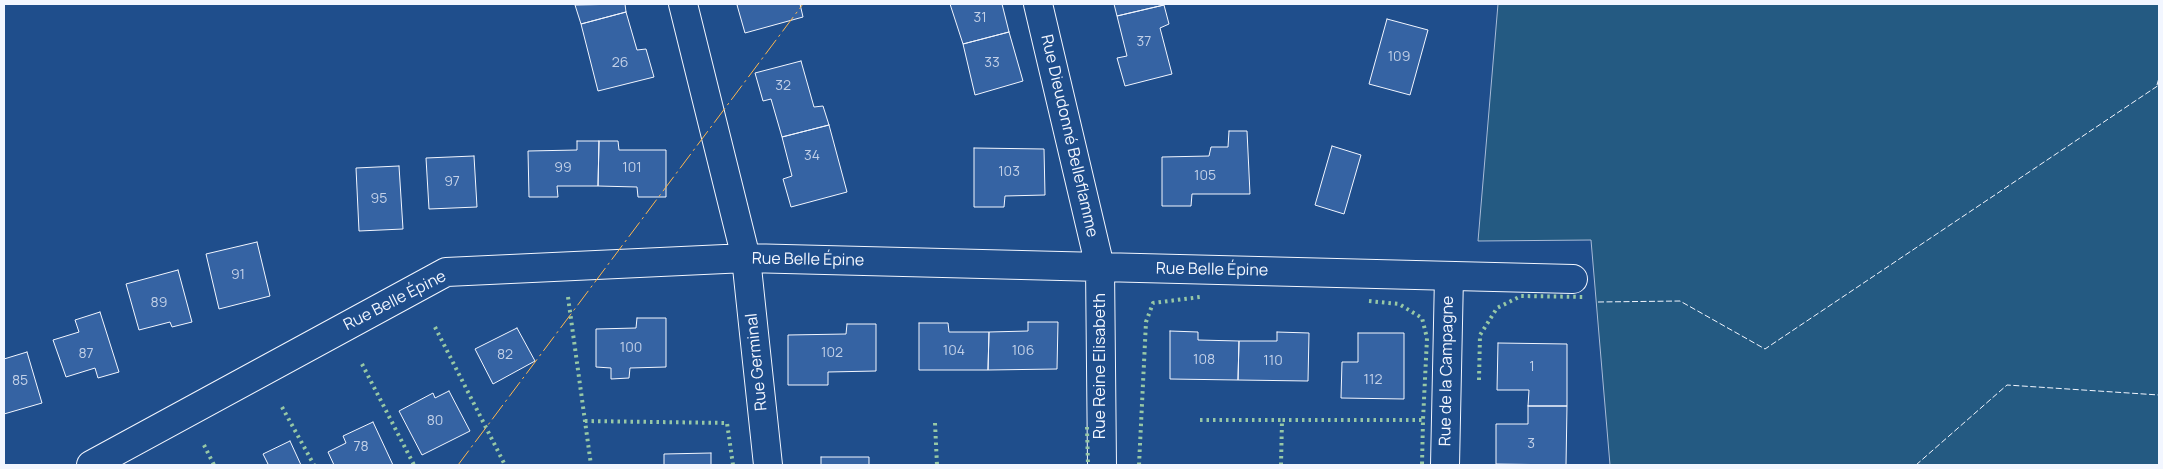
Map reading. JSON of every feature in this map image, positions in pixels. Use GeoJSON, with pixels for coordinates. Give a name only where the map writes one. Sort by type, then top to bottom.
{"type":"FeatureCollection","features":[{"type":"Feature","properties":{"kind":"street"},"geometry":{"type":"LineString","coordinates":[[683,4],[746,258]]}},
{"type":"Feature","properties":{"kind":"street","name":"Rue Dieudonné Belleflamme"},"geometry":{"type":"LineString","coordinates":[[1038,4],[1100,267]]}},
{"type":"Feature","properties":{"kind":"street","name":"Rue Belle Épine"},"geometry":{"type":"LineString","coordinates":[[91,465],[446,272],[746,258],[1574,279]]}},
{"type":"Feature","properties":{"kind":"street","name":"Rue Germinal"},"geometry":{"type":"LineString","coordinates":[[746,258],[768,465]]}},
{"type":"Feature","properties":{"kind":"street","name":"Rue Reine Elisabeth"},"geometry":{"type":"LineString","coordinates":[[1100,267],[1102,465]]}},
{"type":"Feature","properties":{"kind":"street","name":"Rue de la Campagne"},"geometry":{"type":"LineString","coordinates":[[1445,465],[1449,276]]}},
{"type":"Feature","properties":{"kind":"shaded area"},"geometry":{"type":"Polygon","coordinates":[[[1498,4],[2159,4],[2159,465],[1610,465],[1591,240],[1478,241],[1498,4]]]}},
{"type":"Feature","properties":{"kind":"building"},"geometry":{"type":"Polygon","coordinates":[[[625,4],[626,12],[581,24],[575,5],[625,4]]]}},
{"type":"Feature","properties":{"kind":"building"},"geometry":{"type":"Polygon","coordinates":[[[800,4],[803,17],[745,33],[737,5],[800,4]]]}},
{"type":"Feature","properties":{"kind":"building"},"geometry":{"type":"Polygon","coordinates":[[[950,4],[1002,4],[1009,32],[963,44],[950,4]]]}},
{"type":"Feature","properties":{"kind":"building"},"geometry":{"type":"Polygon","coordinates":[[[1114,4],[1163,4],[1164,5],[1117,16],[1114,4]]]}},
{"type":"Feature","properties":{"kind":"building"},"geometry":{"type":"Polygon","coordinates":[[[1164,5],[1169,24],[1160,28],[1172,74],[1125,86],[1117,58],[1127,56],[1117,16],[1164,5]]]}},
{"type":"Feature","properties":{"kind":"building"},"geometry":{"type":"Polygon","coordinates":[[[626,12],[637,50],[646,49],[654,77],[598,91],[581,24],[626,12]]]}},
{"type":"Feature","properties":{"kind":"building"},"geometry":{"type":"Polygon","coordinates":[[[1387,19],[1428,30],[1410,95],[1369,84],[1387,19]]]}},
{"type":"Feature","properties":{"kind":"building"},"geometry":{"type":"Polygon","coordinates":[[[1009,32],[1023,81],[975,95],[963,44],[1009,32]]]}},
{"type":"Feature","properties":{"kind":"building"},"geometry":{"type":"Polygon","coordinates":[[[801,61],[814,107],[823,106],[829,125],[782,137],[771,99],[763,101],[755,73],[801,61]]]}},
{"type":"Feature","properties":{"kind":"building"},"geometry":{"type":"Polygon","coordinates":[[[829,125],[847,192],[791,207],[783,179],[792,176],[782,137],[829,125]]]}},
{"type":"Feature","properties":{"kind":"building"},"geometry":{"type":"Polygon","coordinates":[[[1229,131],[1247,131],[1250,194],[1192,194],[1191,206],[1162,206],[1162,157],[1209,156],[1211,147],[1228,147],[1229,131]]]}},
{"type":"Feature","properties":{"kind":"building"},"geometry":{"type":"Polygon","coordinates":[[[577,141],[599,141],[598,186],[557,186],[558,197],[529,197],[528,151],[577,150],[577,141]]]}},
{"type":"Feature","properties":{"kind":"building"},"geometry":{"type":"Polygon","coordinates":[[[599,141],[618,141],[619,150],[666,150],[666,197],[638,197],[637,187],[598,186],[599,141]]]}},
{"type":"Feature","properties":{"kind":"building"},"geometry":{"type":"Polygon","coordinates":[[[1332,146],[1361,155],[1344,214],[1315,205],[1332,146]]]}},
{"type":"Feature","properties":{"kind":"building"},"geometry":{"type":"Polygon","coordinates":[[[974,148],[1044,149],[1045,195],[1005,196],[1004,207],[974,207],[974,148]]]}},
{"type":"Feature","properties":{"kind":"building"},"geometry":{"type":"Polygon","coordinates":[[[474,156],[477,207],[429,209],[426,158],[474,156]]]}},
{"type":"Feature","properties":{"kind":"building"},"geometry":{"type":"Polygon","coordinates":[[[399,166],[403,229],[359,231],[356,168],[399,166]]]}},
{"type":"Feature","properties":{"kind":"building"},"geometry":{"type":"Polygon","coordinates":[[[257,242],[270,296],[219,309],[206,254],[257,242]]]}},
{"type":"Feature","properties":{"kind":"building"},"geometry":{"type":"Polygon","coordinates":[[[178,270],[192,322],[172,327],[170,322],[139,330],[126,284],[178,270]]]}},
{"type":"Feature","properties":{"kind":"building"},"geometry":{"type":"Polygon","coordinates":[[[100,312],[119,372],[98,378],[95,368],[66,377],[53,340],[79,332],[75,320],[100,312]]]}},
{"type":"Feature","properties":{"kind":"building"},"geometry":{"type":"Polygon","coordinates":[[[637,318],[666,318],[666,367],[630,368],[629,378],[611,379],[611,368],[596,367],[596,329],[636,328],[637,318]]]}},
{"type":"Feature","properties":{"kind":"building"},"geometry":{"type":"Polygon","coordinates":[[[1028,322],[1058,322],[1057,369],[988,370],[989,332],[1028,331],[1028,322]]]}},
{"type":"Feature","properties":{"kind":"building"},"geometry":{"type":"Polygon","coordinates":[[[919,323],[948,323],[949,332],[989,332],[988,370],[919,370],[919,323]]]}},
{"type":"Feature","properties":{"kind":"building"},"geometry":{"type":"Polygon","coordinates":[[[847,324],[876,324],[876,371],[828,372],[828,385],[788,385],[788,335],[846,334],[847,324]]]}},
{"type":"Feature","properties":{"kind":"building"},"geometry":{"type":"Polygon","coordinates":[[[517,328],[535,361],[493,384],[475,349],[517,328]]]}},
{"type":"Feature","properties":{"kind":"building"},"geometry":{"type":"Polygon","coordinates":[[[1170,331],[1198,332],[1198,340],[1239,341],[1238,380],[1170,379],[1170,331]]]}},
{"type":"Feature","properties":{"kind":"building"},"geometry":{"type":"Polygon","coordinates":[[[1277,332],[1309,333],[1308,381],[1238,380],[1239,341],[1277,341],[1277,332]]]}},
{"type":"Feature","properties":{"kind":"building"},"geometry":{"type":"Polygon","coordinates":[[[1358,333],[1404,333],[1404,399],[1341,398],[1342,362],[1358,362],[1358,333]]]}},
{"type":"Feature","properties":{"kind":"building"},"geometry":{"type":"Polygon","coordinates":[[[1498,343],[1567,344],[1567,406],[1528,406],[1529,390],[1497,390],[1498,343]]]}},
{"type":"Feature","properties":{"kind":"building"},"geometry":{"type":"Polygon","coordinates":[[[27,352],[42,403],[4,414],[4,359],[27,352]]]}},
{"type":"Feature","properties":{"kind":"building"},"geometry":{"type":"Polygon","coordinates":[[[449,391],[470,431],[422,455],[399,411],[433,393],[435,398],[449,391]]]}},
{"type":"Feature","properties":{"kind":"building"},"geometry":{"type":"Polygon","coordinates":[[[1528,406],[1567,406],[1566,465],[1496,464],[1496,424],[1528,424],[1528,406]]]}},
{"type":"Feature","properties":{"kind":"building"},"geometry":{"type":"Polygon","coordinates":[[[373,422],[393,465],[334,465],[328,452],[346,443],[343,436],[373,422]]]}},
{"type":"Feature","properties":{"kind":"building"},"geometry":{"type":"Polygon","coordinates":[[[290,441],[301,465],[266,465],[268,464],[263,454],[290,441]]]}},
{"type":"Feature","properties":{"kind":"building"},"geometry":{"type":"Polygon","coordinates":[[[711,453],[711,465],[664,465],[664,454],[711,453]]]}},
{"type":"Feature","properties":{"kind":"building"},"geometry":{"type":"Polygon","coordinates":[[[821,457],[869,457],[869,465],[821,465],[821,457]]]}},
{"type":"Feature","properties":{"kind":"hedge"},"geometry":{"type":"LineString","coordinates":[[1479,380],[1480,335],[1497,308],[1521,296],[1586,297]]}},
{"type":"Feature","properties":{"kind":"hedge"},"geometry":{"type":"LineString","coordinates":[[568,297],[591,465]]}},
{"type":"Feature","properties":{"kind":"hedge"},"geometry":{"type":"LineString","coordinates":[[1139,465],[1146,322],[1153,303],[1200,297]]}},
{"type":"Feature","properties":{"kind":"hedge"},"geometry":{"type":"LineString","coordinates":[[1369,301],[1399,304],[1422,318],[1427,338],[1423,420]]}},
{"type":"Feature","properties":{"kind":"hedge"},"geometry":{"type":"LineString","coordinates":[[435,327],[505,465]]}},
{"type":"Feature","properties":{"kind":"hedge"},"geometry":{"type":"LineString","coordinates":[[362,364],[414,465]]}},
{"type":"Feature","properties":{"kind":"hedge"},"geometry":{"type":"LineString","coordinates":[[282,407],[314,465]]}},
{"type":"Feature","properties":{"kind":"hedge"},"geometry":{"type":"LineString","coordinates":[[1200,420],[1282,420]]}},
{"type":"Feature","properties":{"kind":"hedge"},"geometry":{"type":"LineString","coordinates":[[1281,465],[1282,420],[1423,420],[1422,465]]}},
{"type":"Feature","properties":{"kind":"hedge"},"geometry":{"type":"LineString","coordinates":[[585,421],[727,423],[733,465]]}},
{"type":"Feature","properties":{"kind":"hedge"},"geometry":{"type":"LineString","coordinates":[[935,423],[937,465]]}},
{"type":"Feature","properties":{"kind":"hedge"},"geometry":{"type":"LineString","coordinates":[[1087,427],[1088,465]]}},
{"type":"Feature","properties":{"kind":"hedge"},"geometry":{"type":"LineString","coordinates":[[204,445],[214,465]]}},
{"type":"Feature","properties":{"kind":"fence"},"geometry":{"type":"LineString","coordinates":[[2157,85],[2159,78]]}},
{"type":"Feature","properties":{"kind":"fence"},"geometry":{"type":"LineString","coordinates":[[1598,302],[1680,301],[1765,349],[2159,85]]}},
{"type":"Feature","properties":{"kind":"fence"},"geometry":{"type":"LineString","coordinates":[[1916,465],[2007,385],[2159,395]]}},
{"type":"Feature","properties":{"kind":"power"},"geometry":{"type":"LineString","coordinates":[[458,465],[803,4]]}}]}
